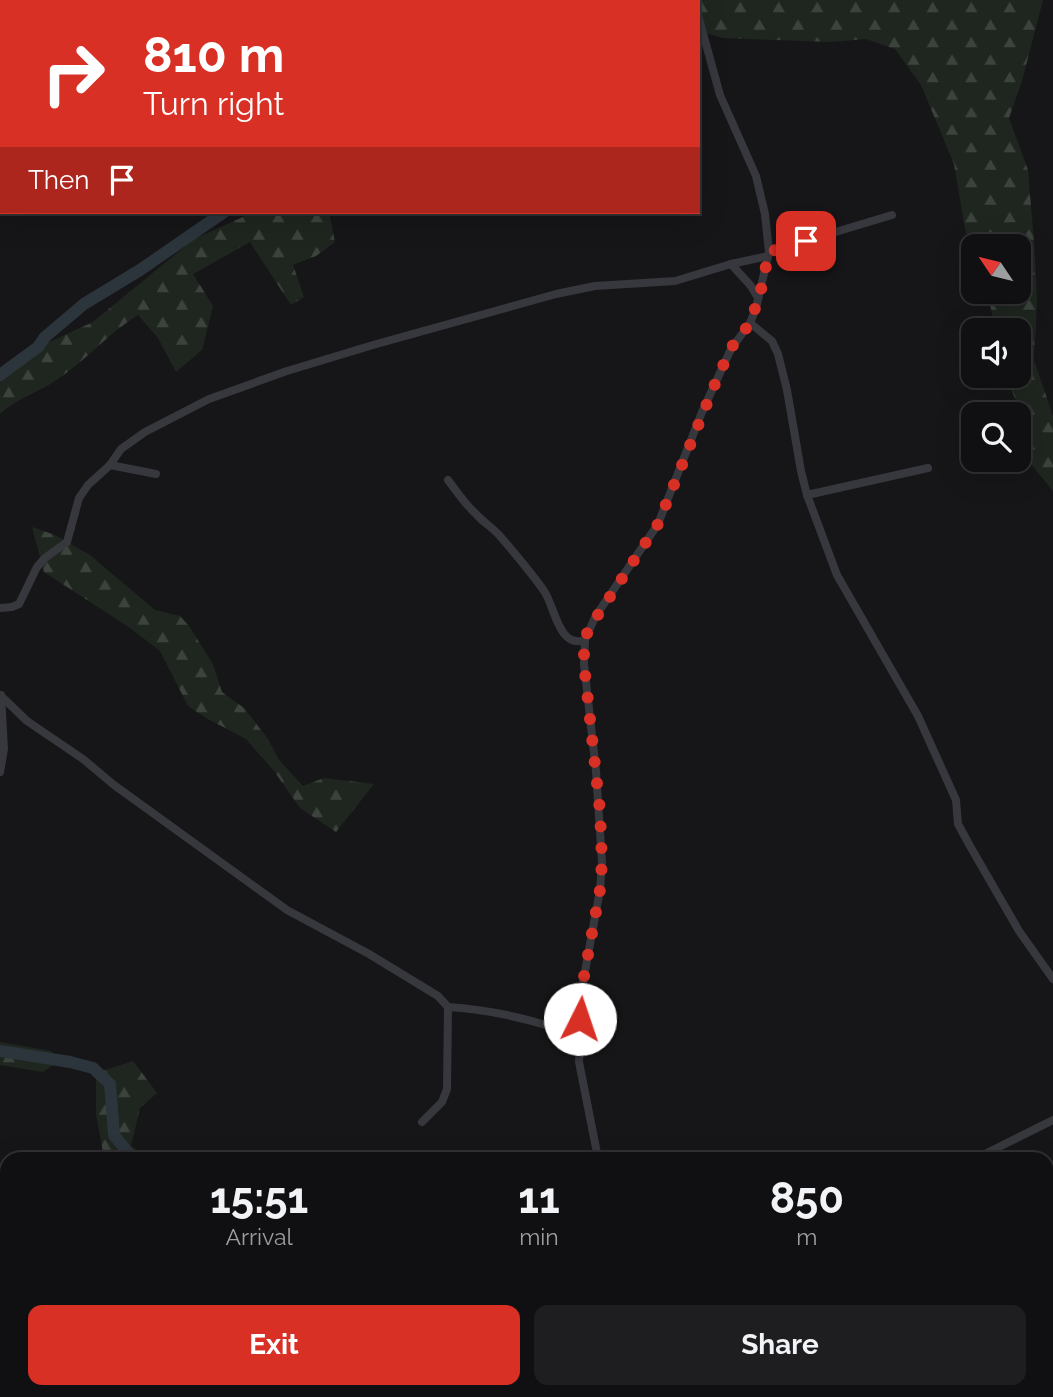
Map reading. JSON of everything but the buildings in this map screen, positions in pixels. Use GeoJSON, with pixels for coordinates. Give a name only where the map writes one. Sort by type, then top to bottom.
{"type":"FeatureCollection","features":[{"type":"Feature","properties":{"kind":"street"},"geometry":{"type":"LineString","coordinates":[[700,22],[720,95],[756,176],[765,214],[768,254],[756,308]]}},
{"type":"Feature","properties":{"kind":"street"},"geometry":{"type":"LineString","coordinates":[[0,608],[19,604],[37,567],[67,542],[79,498],[121,449],[130,441],[185,410],[287,371],[460,320],[574,289],[675,281],[892,215]]}},
{"type":"Feature","properties":{"kind":"street"},"geometry":{"type":"LineString","coordinates":[[597,1152],[579,1070],[583,982],[600,890],[602,862],[584,664],[585,640],[595,617],[658,524],[731,348],[750,323],[756,308],[759,296],[731,264]]}},
{"type":"Feature","properties":{"kind":"street"},"geometry":{"type":"LineString","coordinates":[[750,323],[772,341],[778,354],[788,390],[799,463],[807,495],[845,592],[903,685],[956,800],[958,824],[966,839],[1003,905],[1053,979]]}},
{"type":"Feature","properties":{"kind":"street"},"geometry":{"type":"LineString","coordinates":[[110,465],[156,474]]}},
{"type":"Feature","properties":{"kind":"street"},"geometry":{"type":"LineString","coordinates":[[807,495],[928,468]]}},
{"type":"Feature","properties":{"kind":"street"},"geometry":{"type":"LineString","coordinates":[[448,480],[546,594],[566,636],[577,641],[585,640]]}},
{"type":"Feature","properties":{"kind":"street"},"geometry":{"type":"LineString","coordinates":[[0,695],[27,721],[83,758],[135,800],[288,910],[369,954],[438,996],[448,1007],[502,1012],[540,1021],[579,1036]]}},
{"type":"Feature","properties":{"kind":"street"},"geometry":{"type":"LineString","coordinates":[[0,695],[4,749],[0,772]]}},
{"type":"Feature","properties":{"kind":"street"},"geometry":{"type":"LineString","coordinates":[[422,1122],[442,1102],[447,1089],[448,1007]]}},
{"type":"Feature","properties":{"kind":"street"},"geometry":{"type":"LineString","coordinates":[[989,1152],[1053,1120]]}},
{"type":"Feature","properties":{"kind":"green space"},"geometry":{"type":"Polygon","coordinates":[[[700,0],[1043,0],[1022,81],[1009,118],[1028,170],[1037,303],[1034,360],[1053,416],[1053,491],[1031,464],[1031,402],[1016,402],[1011,388],[1031,388],[1031,318],[993,318],[990,304],[1031,304],[1031,234],[967,234],[954,164],[921,85],[895,49],[866,39],[831,42],[723,38],[700,32],[700,0]]]}},
{"type":"Feature","properties":{"kind":"green space"},"geometry":{"type":"Polygon","coordinates":[[[250,214],[329,214],[335,242],[316,256],[293,265],[304,297],[291,305],[250,242],[193,274],[213,306],[202,350],[176,372],[158,338],[138,315],[64,375],[0,414],[0,373],[38,347],[93,322],[194,239],[250,214]]]}},
{"type":"Feature","properties":{"kind":"green space"},"geometry":{"type":"Polygon","coordinates":[[[32,527],[55,535],[90,555],[155,610],[180,616],[213,664],[222,692],[244,708],[268,739],[279,760],[303,786],[324,778],[374,784],[336,832],[300,808],[274,771],[246,739],[188,706],[160,651],[130,628],[44,572],[32,527]]]}},
{"type":"Feature","properties":{"kind":"green space"},"geometry":{"type":"Polygon","coordinates":[[[0,1042],[51,1051],[59,1061],[43,1072],[0,1065],[0,1042]]]}},
{"type":"Feature","properties":{"kind":"green space"},"geometry":{"type":"Polygon","coordinates":[[[133,1061],[157,1093],[140,1108],[131,1146],[140,1152],[103,1152],[96,1114],[96,1073],[133,1061]]]}},
{"type":"Feature","properties":{"kind":"waterway"},"geometry":{"type":"LineString","coordinates":[[0,375],[38,347],[45,337],[84,304],[140,270],[221,214]]}},
{"type":"Feature","properties":{"kind":"waterway"},"geometry":{"type":"LineString","coordinates":[[0,1051],[93,1068],[110,1084],[114,1135],[127,1152]]}},
{"type":"Feature","properties":{"kind":"route"},"geometry":{"type":"LineString","coordinates":[[580,1019],[583,982],[600,890],[602,862],[600,811],[584,664],[585,640],[595,617],[658,524],[702,412],[731,348],[750,323],[760,294],[769,252],[806,241]]}}]}
